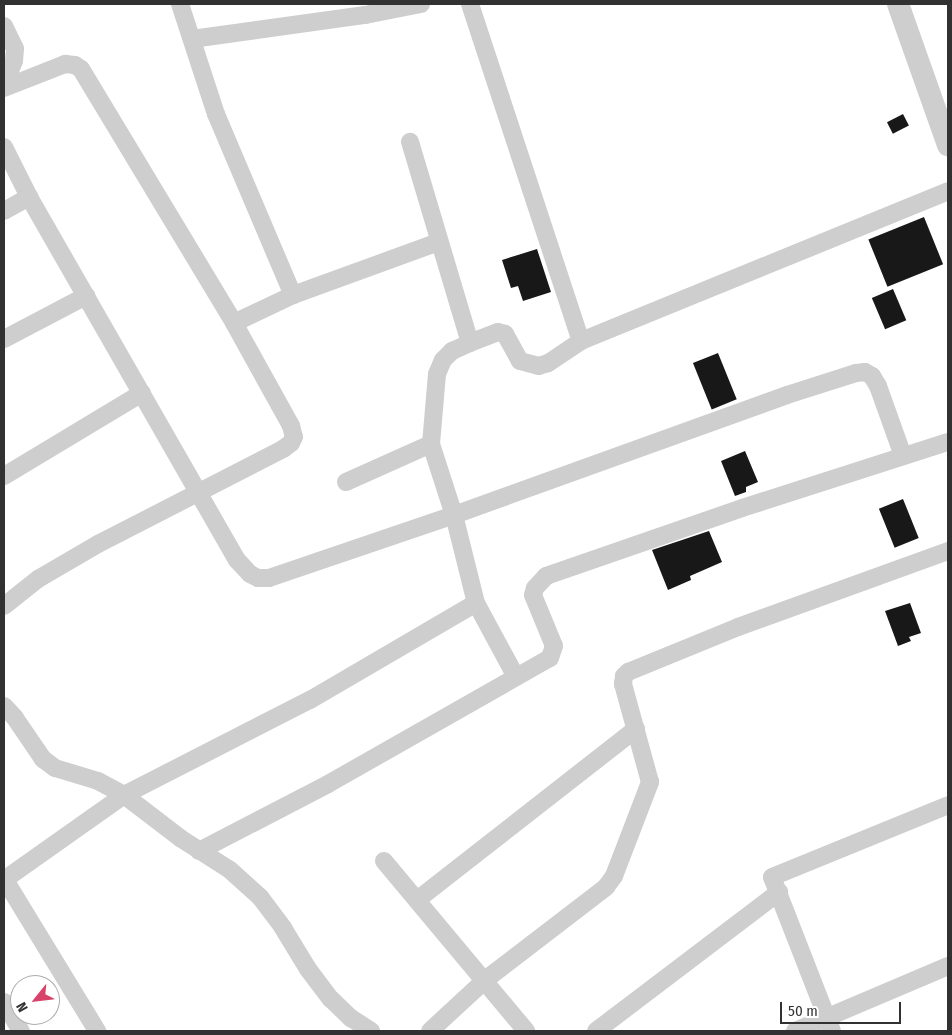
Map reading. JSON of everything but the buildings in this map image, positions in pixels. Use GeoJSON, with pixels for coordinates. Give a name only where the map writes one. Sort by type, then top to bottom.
{"type":"FeatureCollection","features":[{"type":"Feature","properties":{"kind":"street"},"geometry":{"type":"LineString","coordinates":[[180,4],[216,114],[292,296]]}},
{"type":"Feature","properties":{"kind":"street"},"geometry":{"type":"LineString","coordinates":[[192,39],[365,15],[421,4]]}},
{"type":"Feature","properties":{"kind":"street"},"geometry":{"type":"LineString","coordinates":[[470,4],[580,341]]}},
{"type":"Feature","properties":{"kind":"street"},"geometry":{"type":"LineString","coordinates":[[898,4],[948,145]]}},
{"type":"Feature","properties":{"kind":"street"},"geometry":{"type":"LineString","coordinates":[[4,26],[15,49],[14,61],[4,87]]}},
{"type":"Feature","properties":{"kind":"street"},"geometry":{"type":"LineString","coordinates":[[4,87],[65,64],[75,65],[81,69],[234,323],[291,426],[294,437],[291,443],[284,449],[98,544],[47,574],[4,606]]}},
{"type":"Feature","properties":{"kind":"street"},"geometry":{"type":"LineString","coordinates":[[410,142],[470,343]]}},
{"type":"Feature","properties":{"kind":"street"},"geometry":{"type":"LineString","coordinates":[[4,147],[29,197],[199,492],[236,560],[258,578],[270,578],[454,515],[778,398],[856,373],[865,372],[872,376],[878,386],[903,456]]}},
{"type":"Feature","properties":{"kind":"street"},"geometry":{"type":"LineString","coordinates":[[516,677],[476,603],[454,515],[431,444],[437,374],[443,360],[452,351],[498,332],[505,334],[520,361],[538,366],[548,363],[580,341],[948,191]]}},
{"type":"Feature","properties":{"kind":"street"},"geometry":{"type":"LineString","coordinates":[[4,211],[29,197]]}},
{"type":"Feature","properties":{"kind":"street"},"geometry":{"type":"LineString","coordinates":[[234,323],[292,296],[439,242]]}},
{"type":"Feature","properties":{"kind":"street"},"geometry":{"type":"LineString","coordinates":[[4,339],[86,296]]}},
{"type":"Feature","properties":{"kind":"street"},"geometry":{"type":"LineString","coordinates":[[4,476],[142,393]]}},
{"type":"Feature","properties":{"kind":"street"},"geometry":{"type":"LineString","coordinates":[[199,851],[328,784],[550,658],[554,653],[552,637],[533,595],[535,588],[546,576],[742,508],[948,442]]}},
{"type":"Feature","properties":{"kind":"street"},"geometry":{"type":"LineString","coordinates":[[346,482],[431,444]]}},
{"type":"Feature","properties":{"kind":"street"},"geometry":{"type":"LineString","coordinates":[[430,1031],[485,980],[606,887],[614,876],[650,782],[622,680],[628,672],[738,627],[948,551]]}},
{"type":"Feature","properties":{"kind":"street"},"geometry":{"type":"LineString","coordinates":[[97,1031],[4,880],[124,796],[310,700],[476,603]]}},
{"type":"Feature","properties":{"kind":"street"},"geometry":{"type":"LineString","coordinates":[[4,706],[15,718],[43,759],[55,768],[98,781],[124,796],[199,851],[230,870],[260,897],[283,928],[308,969],[331,999],[351,1018],[371,1031]]}},
{"type":"Feature","properties":{"kind":"street"},"geometry":{"type":"LineString","coordinates":[[417,900],[636,728]]}},
{"type":"Feature","properties":{"kind":"street"},"geometry":{"type":"LineString","coordinates":[[829,1025],[772,877],[948,805]]}},
{"type":"Feature","properties":{"kind":"street"},"geometry":{"type":"LineString","coordinates":[[384,861],[526,1031]]}},
{"type":"Feature","properties":{"kind":"street"},"geometry":{"type":"LineString","coordinates":[[596,1031],[779,892]]}},
{"type":"Feature","properties":{"kind":"street"},"geometry":{"type":"LineString","coordinates":[[795,1031],[829,1025],[948,966]]}},
{"type":"Feature","properties":{"kind":"street"},"geometry":{"type":"LineString","coordinates":[[4,1002],[13,1026]]}}]}
